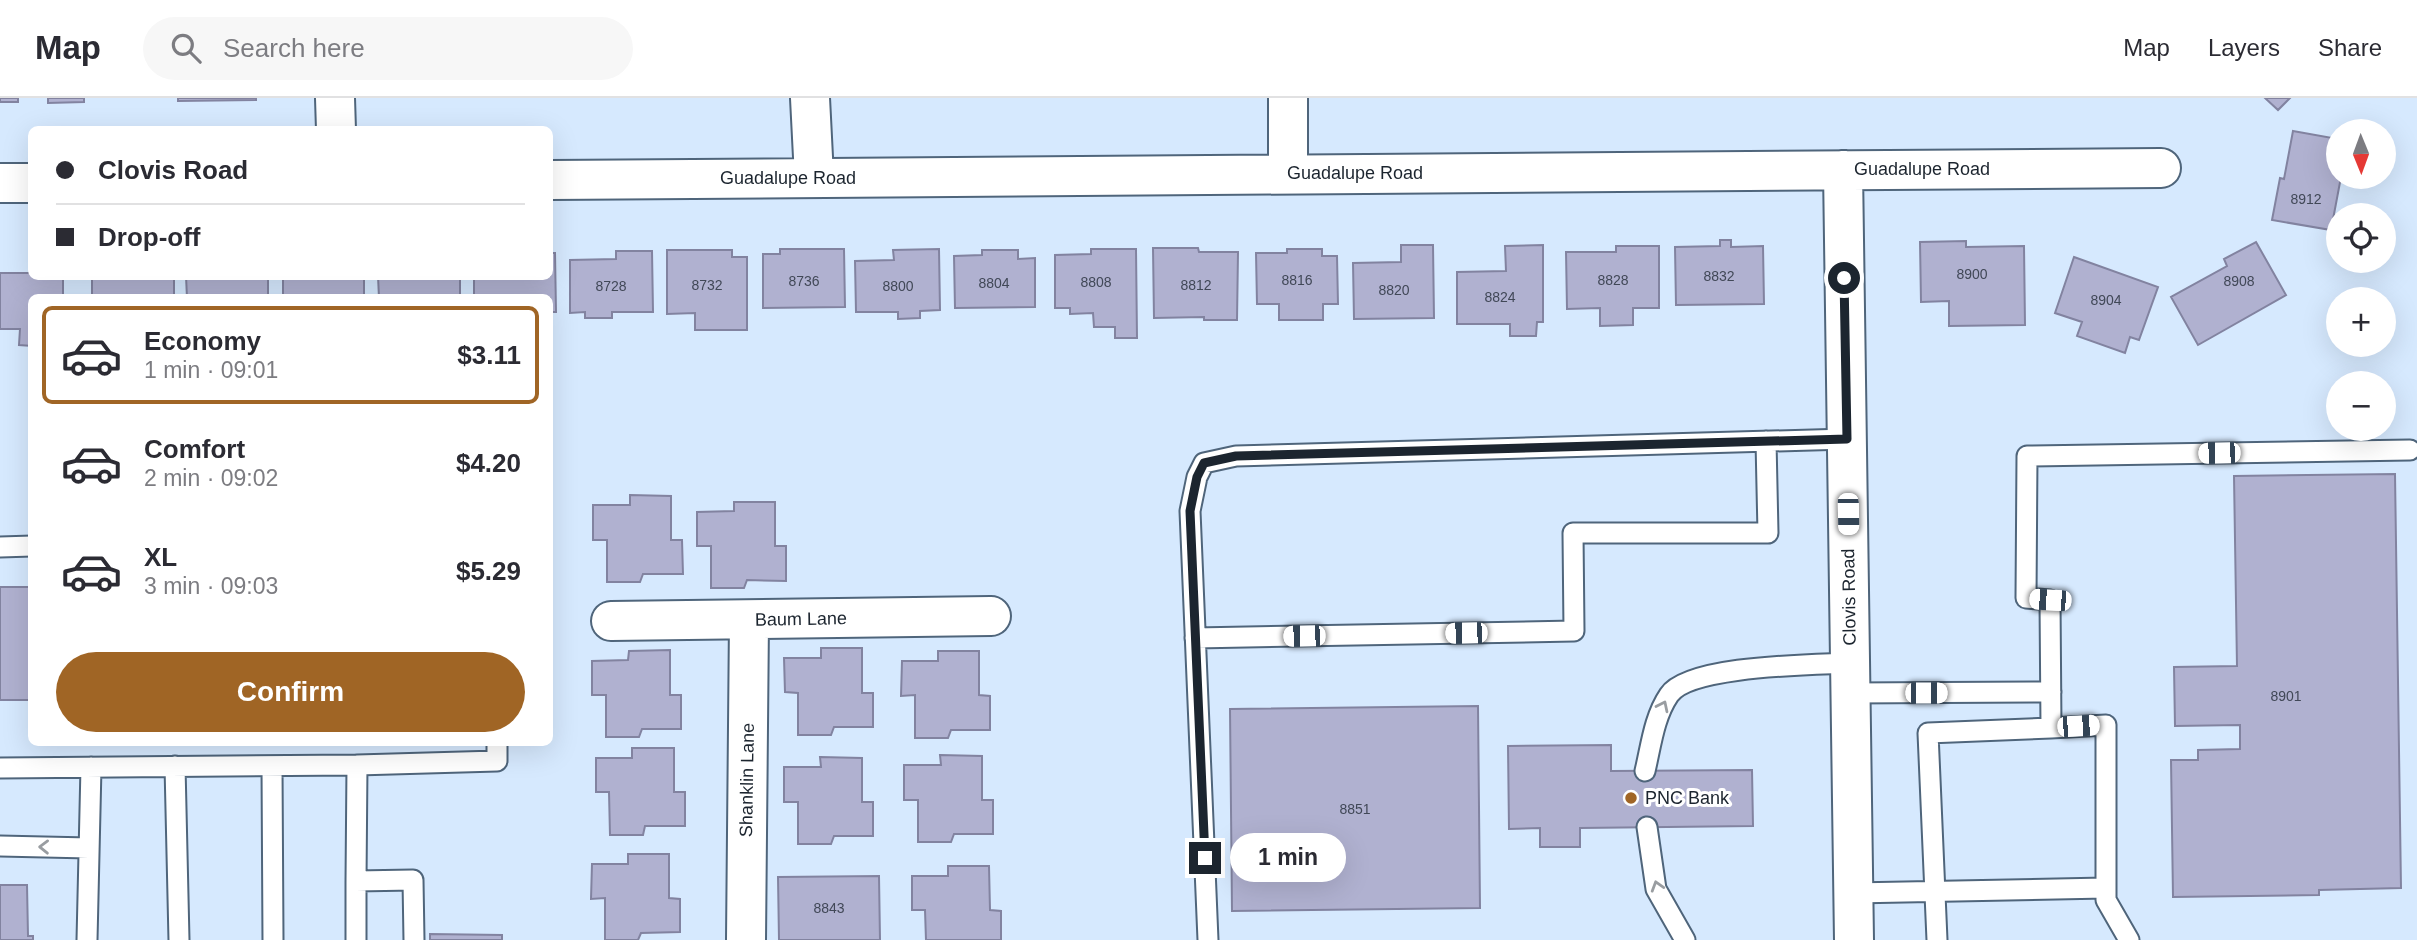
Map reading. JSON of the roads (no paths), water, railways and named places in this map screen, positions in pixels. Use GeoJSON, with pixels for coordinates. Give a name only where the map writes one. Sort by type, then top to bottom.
{"type":"FeatureCollection","features":[{"type":"Feature","properties":{"kind":"street"},"geometry":{"type":"LineString","coordinates":[[335,98],[336,126]]}},
{"type":"Feature","properties":{"kind":"street"},"geometry":{"type":"LineString","coordinates":[[810,98],[814,177]]}},
{"type":"Feature","properties":{"kind":"street"},"geometry":{"type":"LineString","coordinates":[[1288,98],[1288,174]]}},
{"type":"Feature","properties":{"kind":"street","name":"Guadalupe Road"},"geometry":{"type":"LineString","coordinates":[[553,180],[2161,168]]}},
{"type":"Feature","properties":{"kind":"street","name":"Clovis Road"},"geometry":{"type":"LineString","coordinates":[[1843,170],[1854,940]]}},
{"type":"Feature","properties":{"kind":"street"},"geometry":{"type":"LineString","coordinates":[[0,183],[28,183]]}},
{"type":"Feature","properties":{"kind":"street","name":"Baum Lane"},"geometry":{"type":"LineString","coordinates":[[611,621],[991,617]]}},
{"type":"Feature","properties":{"kind":"street","name":"Shanklin Lane"},"geometry":{"type":"LineString","coordinates":[[746,940],[749,620]]}},
{"type":"Feature","properties":{"kind":"lane"},"geometry":{"type":"LineString","coordinates":[[1208,940],[1190,511],[1197,477],[1204,463],[1236,456],[1847,439]]}},
{"type":"Feature","properties":{"kind":"lane"},"geometry":{"type":"LineString","coordinates":[[1195,638],[1574,631],[1573,533],[1768,533],[1766,441]]}},
{"type":"Feature","properties":{"kind":"lane"},"geometry":{"type":"LineString","coordinates":[[2051,728],[2050,600],[2026,598],[2027,456],[2410,450]]}},
{"type":"Feature","properties":{"kind":"lane"},"geometry":{"type":"LineString","coordinates":[[0,547],[28,546]]}},
{"type":"Feature","properties":{"kind":"lane"},"geometry":{"type":"LineString","coordinates":[[1645,771],[1658,716],[1670,693],[1686,681],[1724,672],[2052,692]]}},
{"type":"Feature","properties":{"kind":"lane"},"geometry":{"type":"LineString","coordinates":[[1937,940],[1928,733],[2106,725],[2106,900],[2129,940]]}},
{"type":"Feature","properties":{"kind":"lane"},"geometry":{"type":"LineString","coordinates":[[0,768],[497,761],[497,746]]}},
{"type":"Feature","properties":{"kind":"lane"},"geometry":{"type":"LineString","coordinates":[[356,940],[357,765]]}},
{"type":"Feature","properties":{"kind":"lane"},"geometry":{"type":"LineString","coordinates":[[175,766],[179,940]]}},
{"type":"Feature","properties":{"kind":"lane"},"geometry":{"type":"LineString","coordinates":[[272,766],[273,940]]}},
{"type":"Feature","properties":{"kind":"lane"},"geometry":{"type":"LineString","coordinates":[[86,940],[91,767]]}},
{"type":"Feature","properties":{"kind":"lane"},"geometry":{"type":"LineString","coordinates":[[1647,827],[1656,889],[1685,940]]}},
{"type":"Feature","properties":{"kind":"lane"},"geometry":{"type":"LineString","coordinates":[[0,846],[89,848]]}},
{"type":"Feature","properties":{"kind":"lane"},"geometry":{"type":"LineString","coordinates":[[356,881],[413,880],[414,940]]}},
{"type":"Feature","properties":{"kind":"lane"},"geometry":{"type":"LineString","coordinates":[[1853,893],[2105,888]]}},
{"type":"Feature","properties":{"kind":"place","name":"PNC Bank"},"geometry":{"type":"Point","coordinates":[1631,798]}}]}
